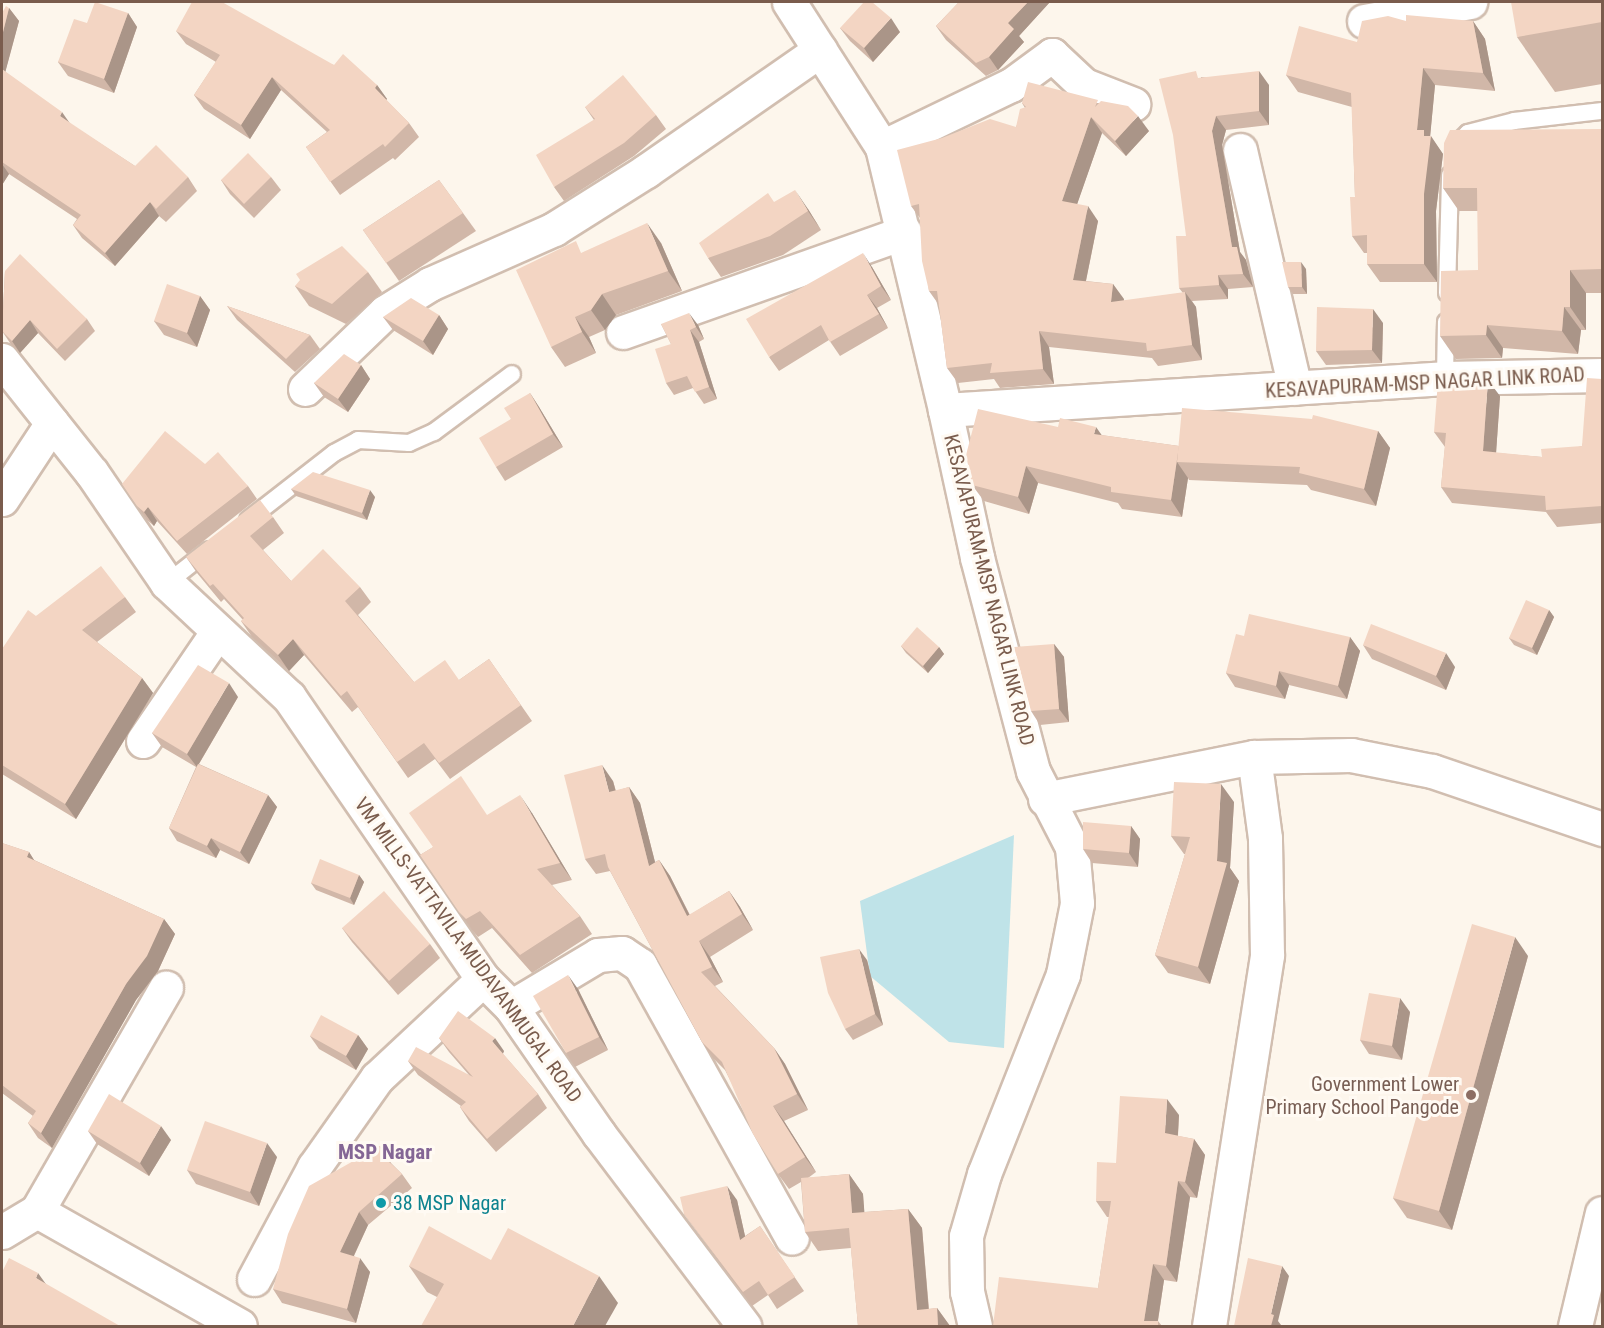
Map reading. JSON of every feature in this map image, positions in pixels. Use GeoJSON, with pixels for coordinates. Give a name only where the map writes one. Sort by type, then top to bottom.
{"type":"FeatureCollection","features":[{"type":"Feature","properties":{"kind":"street"},"geometry":{"type":"LineString","coordinates":[[789,2],[882,147],[905,232],[945,410]]}},
{"type":"Feature","properties":{"kind":"street"},"geometry":{"type":"LineString","coordinates":[[1364,21],[1470,2]]}},
{"type":"Feature","properties":{"kind":"street"},"geometry":{"type":"LineString","coordinates":[[305,389],[385,312],[430,284],[554,229],[646,171],[820,50]]}},
{"type":"Feature","properties":{"kind":"street"},"geometry":{"type":"LineString","coordinates":[[882,147],[1011,85],[1052,55],[1084,85],[1133,104]]}},
{"type":"Feature","properties":{"kind":"street"},"geometry":{"type":"LineString","coordinates":[[1240,150],[1295,388]]}},
{"type":"Feature","properties":{"kind":"street"},"geometry":{"type":"LineString","coordinates":[[622,332],[905,232]]}},
{"type":"Feature","properties":{"kind":"street","name":"VM MILLS-VATTAVILA-MUDAVANMUGAL ROAD"},"geometry":{"type":"LineString","coordinates":[[2,360],[52,423],[167,583],[289,697],[483,979],[511,1007],[599,1134],[744,1326]]}},
{"type":"Feature","properties":{"kind":"street","name":"KESAVAPURAM-MSP NAGAR LINK ROAD"},"geometry":{"type":"LineString","coordinates":[[975,1326],[967,1292],[966,1236],[984,1174],[1063,974],[1077,903],[1071,847],[1033,771],[977,557],[945,410],[1444,378],[1602,375]]}},
{"type":"Feature","properties":{"kind":"street"},"geometry":{"type":"LineString","coordinates":[[2,499],[52,423]]}},
{"type":"Feature","properties":{"kind":"street"},"geometry":{"type":"LineString","coordinates":[[143,741],[218,631]]}},
{"type":"Feature","properties":{"kind":"street"},"geometry":{"type":"LineString","coordinates":[[1045,799],[1254,757],[1351,754],[1432,771],[1602,829]]}},
{"type":"Feature","properties":{"kind":"street"},"geometry":{"type":"LineString","coordinates":[[1209,1326],[1267,955],[1265,838],[1254,757]]}},
{"type":"Feature","properties":{"kind":"street"},"geometry":{"type":"LineString","coordinates":[[511,1007],[598,955],[622,953],[640,965],[792,1238]]}},
{"type":"Feature","properties":{"kind":"street"},"geometry":{"type":"LineString","coordinates":[[254,1279],[314,1167],[377,1078],[483,979]]}},
{"type":"Feature","properties":{"kind":"street"},"geometry":{"type":"LineString","coordinates":[[2,1232],[37,1211],[166,988]]}},
{"type":"Feature","properties":{"kind":"street"},"geometry":{"type":"LineString","coordinates":[[37,1211],[240,1326]]}},
{"type":"Feature","properties":{"kind":"street"},"geometry":{"type":"LineString","coordinates":[[1575,1326],[1602,1213]]}},
{"type":"Feature","properties":{"kind":"lane"},"geometry":{"type":"LineString","coordinates":[[1444,378],[1450,164],[1459,143],[1468,133],[1514,121],[1602,111]]}},
{"type":"Feature","properties":{"kind":"lane"},"geometry":{"type":"LineString","coordinates":[[167,583],[334,453],[358,440],[409,442],[434,432],[512,374]]}},
{"type":"Feature","properties":{"kind":"water"},"geometry":{"type":"Polygon","coordinates":[[[1014,835],[1004,1048],[949,1042],[870,976],[860,901],[1014,835]]]}},
{"type":"Feature","properties":{"kind":"building"},"geometry":{"type":"Polygon","coordinates":[[[95,2],[128,13],[104,79],[58,62],[74,19],[87,23],[95,2]]]}},
{"type":"Feature","properties":{"kind":"building"},"geometry":{"type":"Polygon","coordinates":[[[192,2],[222,2],[334,65],[343,54],[377,85],[375,88],[409,123],[385,147],[383,144],[330,182],[306,147],[330,130],[272,77],[241,125],[194,95],[220,55],[176,31],[192,2]]]}},
{"type":"Feature","properties":{"kind":"building"},"geometry":{"type":"Polygon","coordinates":[[[864,2],[872,2],[891,18],[864,48],[840,28],[864,2]]]}},
{"type":"Feature","properties":{"kind":"building"},"geometry":{"type":"Polygon","coordinates":[[[959,2],[1028,2],[1008,23],[1014,29],[989,57],[976,63],[936,26],[959,2]]]}},
{"type":"Feature","properties":{"kind":"building"},"geometry":{"type":"Polygon","coordinates":[[[1511,2],[1602,2],[1602,22],[1517,37],[1511,2]]]}},
{"type":"Feature","properties":{"kind":"building"},"geometry":{"type":"Polygon","coordinates":[[[6,6],[9,8],[2,36],[2,13],[6,6]]]}},
{"type":"Feature","properties":{"kind":"building"},"geometry":{"type":"Polygon","coordinates":[[[1406,15],[1473,21],[1483,73],[1423,68],[1417,130],[1424,130],[1424,136],[1431,136],[1424,194],[1424,264],[1367,264],[1367,235],[1352,236],[1350,197],[1355,197],[1351,93],[1286,75],[1299,26],[1357,42],[1362,21],[1388,16],[1406,21],[1406,15]]]}},
{"type":"Feature","properties":{"kind":"building"},"geometry":{"type":"Polygon","coordinates":[[[2,69],[62,112],[60,116],[135,166],[156,145],[188,177],[156,209],[150,202],[105,253],[73,225],[81,215],[2,162],[2,69]]]}},
{"type":"Feature","properties":{"kind":"building"},"geometry":{"type":"Polygon","coordinates":[[[1196,71],[1198,78],[1259,71],[1259,111],[1216,116],[1212,131],[1232,247],[1237,247],[1243,274],[1218,275],[1219,285],[1179,288],[1176,236],[1186,236],[1173,135],[1159,79],[1196,71]]]}},
{"type":"Feature","properties":{"kind":"building"},"geometry":{"type":"Polygon","coordinates":[[[623,75],[656,115],[624,143],[554,187],[536,155],[595,119],[585,107],[623,75]]]}},
{"type":"Feature","properties":{"kind":"building"},"geometry":{"type":"Polygon","coordinates":[[[1028,82],[1098,100],[1095,107],[1101,101],[1128,106],[1138,116],[1115,141],[1091,117],[1062,201],[1088,206],[1073,280],[1113,284],[1111,302],[1185,292],[1192,345],[1147,351],[1146,343],[1039,331],[1043,369],[990,373],[992,363],[947,368],[937,291],[929,291],[922,261],[919,204],[911,206],[897,150],[942,138],[990,119],[1016,127],[1020,109],[1026,107],[1022,103],[1028,82]]]}},
{"type":"Feature","properties":{"kind":"building"},"geometry":{"type":"Polygon","coordinates":[[[1602,129],[1602,269],[1570,270],[1570,307],[1564,307],[1562,331],[1487,325],[1486,335],[1440,336],[1441,271],[1478,270],[1477,188],[1443,188],[1444,143],[1450,130],[1602,129]]]}},
{"type":"Feature","properties":{"kind":"building"},"geometry":{"type":"Polygon","coordinates":[[[248,153],[271,177],[244,204],[221,180],[248,153]]]}},
{"type":"Feature","properties":{"kind":"building"},"geometry":{"type":"Polygon","coordinates":[[[439,180],[463,213],[386,263],[363,230],[439,180]]]}},
{"type":"Feature","properties":{"kind":"building"},"geometry":{"type":"Polygon","coordinates":[[[795,190],[808,211],[770,236],[708,258],[699,243],[768,193],[774,202],[795,190]]]}},
{"type":"Feature","properties":{"kind":"building"},"geometry":{"type":"Polygon","coordinates":[[[647,223],[668,271],[602,294],[591,310],[575,317],[582,332],[551,347],[516,270],[576,241],[581,253],[647,223]]]}},
{"type":"Feature","properties":{"kind":"building"},"geometry":{"type":"Polygon","coordinates":[[[342,246],[368,272],[332,304],[295,286],[300,280],[296,274],[342,246]]]}},
{"type":"Feature","properties":{"kind":"building"},"geometry":{"type":"Polygon","coordinates":[[[863,253],[881,286],[867,295],[879,314],[830,342],[821,325],[769,357],[746,319],[863,253]]]}},
{"type":"Feature","properties":{"kind":"building"},"geometry":{"type":"Polygon","coordinates":[[[20,254],[87,319],[57,349],[30,320],[12,341],[2,331],[5,271],[20,254]]]}},
{"type":"Feature","properties":{"kind":"building"},"geometry":{"type":"Polygon","coordinates":[[[1282,262],[1301,262],[1302,287],[1288,287],[1282,262]]]}},
{"type":"Feature","properties":{"kind":"building"},"geometry":{"type":"Polygon","coordinates":[[[167,284],[200,296],[187,333],[154,321],[167,284]]]}},
{"type":"Feature","properties":{"kind":"building"},"geometry":{"type":"Polygon","coordinates":[[[411,298],[439,315],[423,341],[383,317],[411,298]]]}},
{"type":"Feature","properties":{"kind":"building"},"geometry":{"type":"Polygon","coordinates":[[[227,306],[310,335],[286,359],[227,306]]]}},
{"type":"Feature","properties":{"kind":"building"},"geometry":{"type":"Polygon","coordinates":[[[1317,307],[1373,309],[1372,350],[1316,351],[1317,307]]]}},
{"type":"Feature","properties":{"kind":"building"},"geometry":{"type":"Polygon","coordinates":[[[689,313],[696,327],[690,330],[709,387],[695,392],[687,376],[666,383],[655,349],[671,344],[661,324],[689,313]]]}},
{"type":"Feature","properties":{"kind":"building"},"geometry":{"type":"Polygon","coordinates":[[[344,354],[361,365],[338,399],[314,383],[344,354]]]}},
{"type":"Feature","properties":{"kind":"building"},"geometry":{"type":"Polygon","coordinates":[[[1587,378],[1602,379],[1602,506],[1546,510],[1545,496],[1441,487],[1446,433],[1434,432],[1438,381],[1488,380],[1483,451],[1542,457],[1541,449],[1582,446],[1587,378]]]}},
{"type":"Feature","properties":{"kind":"building"},"geometry":{"type":"Polygon","coordinates":[[[530,393],[553,434],[496,467],[479,438],[511,419],[504,408],[530,393]]]}},
{"type":"Feature","properties":{"kind":"building"},"geometry":{"type":"Polygon","coordinates":[[[1182,408],[1312,419],[1313,415],[1378,431],[1364,489],[1299,473],[1300,467],[1177,462],[1182,408]]]}},
{"type":"Feature","properties":{"kind":"building"},"geometry":{"type":"Polygon","coordinates":[[[978,409],[1058,427],[1060,418],[1096,427],[1094,434],[1179,446],[1171,500],[1111,492],[1111,487],[1026,466],[1018,497],[972,485],[966,455],[978,409]]]}},
{"type":"Feature","properties":{"kind":"building"},"geometry":{"type":"Polygon","coordinates":[[[165,431],[205,464],[218,452],[248,486],[177,541],[148,507],[144,512],[137,506],[122,484],[165,431]]]}},
{"type":"Feature","properties":{"kind":"building"},"geometry":{"type":"Polygon","coordinates":[[[313,472],[370,490],[362,513],[291,489],[313,472]]]}},
{"type":"Feature","properties":{"kind":"building"},"geometry":{"type":"Polygon","coordinates":[[[260,500],[273,517],[250,536],[291,581],[323,549],[360,587],[345,601],[414,682],[445,660],[459,680],[489,659],[521,705],[439,763],[424,743],[397,762],[347,691],[341,696],[293,639],[278,655],[241,621],[244,618],[213,584],[210,586],[186,557],[260,500]]]}},
{"type":"Feature","properties":{"kind":"building"},"geometry":{"type":"Polygon","coordinates":[[[101,566],[125,597],[82,630],[142,678],[65,804],[2,765],[2,649],[28,610],[36,616],[101,566]]]}},
{"type":"Feature","properties":{"kind":"building"},"geometry":{"type":"Polygon","coordinates":[[[1526,600],[1549,610],[1532,648],[1509,638],[1526,600]]]}},
{"type":"Feature","properties":{"kind":"building"},"geometry":{"type":"Polygon","coordinates":[[[1249,614],[1350,637],[1338,686],[1279,671],[1276,686],[1226,673],[1236,634],[1244,636],[1249,614]]]}},
{"type":"Feature","properties":{"kind":"building"},"geometry":{"type":"Polygon","coordinates":[[[1371,624],[1446,653],[1436,676],[1363,645],[1371,624]]]}},
{"type":"Feature","properties":{"kind":"building"},"geometry":{"type":"Polygon","coordinates":[[[917,627],[939,647],[923,666],[901,646],[917,627]]]}},
{"type":"Feature","properties":{"kind":"building"},"geometry":{"type":"Polygon","coordinates":[[[1054,644],[1059,709],[1031,711],[1014,647],[1054,644]]]}},
{"type":"Feature","properties":{"kind":"building"},"geometry":{"type":"Polygon","coordinates":[[[198,665],[229,683],[187,754],[152,733],[198,665]]]}},
{"type":"Feature","properties":{"kind":"building"},"geometry":{"type":"Polygon","coordinates":[[[198,764],[268,795],[240,852],[211,838],[207,846],[169,828],[198,764]]]}},
{"type":"Feature","properties":{"kind":"building"},"geometry":{"type":"Polygon","coordinates":[[[602,765],[609,792],[629,787],[649,866],[659,860],[687,916],[729,891],[742,914],[699,941],[712,967],[701,972],[774,1048],[797,1094],[773,1106],[805,1157],[778,1174],[753,1134],[722,1062],[702,1042],[608,867],[605,854],[585,859],[564,775],[602,765]]]}},
{"type":"Feature","properties":{"kind":"building"},"geometry":{"type":"Polygon","coordinates":[[[461,776],[487,815],[520,795],[560,863],[537,869],[580,916],[520,955],[480,911],[466,919],[459,912],[420,855],[433,847],[409,813],[461,776]]]}},
{"type":"Feature","properties":{"kind":"building"},"geometry":{"type":"Polygon","coordinates":[[[1174,782],[1221,784],[1217,861],[1227,863],[1198,967],[1155,955],[1190,837],[1171,836],[1174,782]]]}},
{"type":"Feature","properties":{"kind":"building"},"geometry":{"type":"Polygon","coordinates":[[[1083,822],[1131,826],[1129,853],[1083,849],[1083,822]]]}},
{"type":"Feature","properties":{"kind":"building"},"geometry":{"type":"Polygon","coordinates":[[[2,843],[29,852],[27,857],[164,919],[147,956],[126,984],[41,1133],[28,1123],[36,1111],[2,1085],[2,843]]]}},
{"type":"Feature","properties":{"kind":"building"},"geometry":{"type":"Polygon","coordinates":[[[320,859],[359,875],[350,898],[311,883],[320,859]]]}},
{"type":"Feature","properties":{"kind":"building"},"geometry":{"type":"Polygon","coordinates":[[[384,891],[430,944],[389,981],[342,928],[384,891]]]}},
{"type":"Feature","properties":{"kind":"building"},"geometry":{"type":"Polygon","coordinates":[[[1472,924],[1515,937],[1439,1211],[1393,1198],[1472,924]]]}},
{"type":"Feature","properties":{"kind":"building"},"geometry":{"type":"Polygon","coordinates":[[[859,949],[875,1014],[845,1029],[828,993],[820,957],[859,949]]]}},
{"type":"Feature","properties":{"kind":"building"},"geometry":{"type":"Polygon","coordinates":[[[568,975],[599,1037],[566,1053],[533,996],[568,975]]]}},
{"type":"Feature","properties":{"kind":"building"},"geometry":{"type":"Polygon","coordinates":[[[1369,993],[1400,998],[1392,1046],[1360,1040],[1369,993]]]}},
{"type":"Feature","properties":{"kind":"building"},"geometry":{"type":"Polygon","coordinates":[[[458,1011],[495,1038],[492,1041],[538,1094],[487,1139],[460,1107],[466,1102],[408,1061],[416,1047],[473,1077],[439,1038],[458,1011]]]}},
{"type":"Feature","properties":{"kind":"building"},"geometry":{"type":"Polygon","coordinates":[[[321,1015],[358,1035],[346,1056],[310,1036],[321,1015]]]}},
{"type":"Feature","properties":{"kind":"building"},"geometry":{"type":"Polygon","coordinates":[[[109,1094],[161,1126],[140,1163],[88,1131],[109,1094]]]}},
{"type":"Feature","properties":{"kind":"building"},"geometry":{"type":"Polygon","coordinates":[[[1120,1096],[1167,1099],[1165,1133],[1194,1139],[1185,1182],[1178,1181],[1166,1266],[1153,1264],[1144,1321],[1158,1321],[1158,1326],[993,1326],[999,1277],[1098,1288],[1111,1201],[1096,1201],[1097,1162],[1116,1163],[1120,1096]]]}},
{"type":"Feature","properties":{"kind":"building"},"geometry":{"type":"Polygon","coordinates":[[[205,1121],[267,1143],[250,1192],[187,1170],[205,1121]]]}},
{"type":"Feature","properties":{"kind":"building"},"geometry":{"type":"Polygon","coordinates":[[[380,1146],[384,1157],[402,1174],[359,1212],[340,1252],[360,1258],[347,1309],[273,1289],[288,1234],[309,1186],[380,1146]]]}},
{"type":"Feature","properties":{"kind":"building"},"geometry":{"type":"Polygon","coordinates":[[[849,1174],[852,1213],[908,1209],[917,1310],[937,1308],[938,1326],[858,1326],[849,1228],[805,1232],[801,1178],[849,1174]]]}},
{"type":"Feature","properties":{"kind":"building"},"geometry":{"type":"Polygon","coordinates":[[[727,1186],[740,1240],[760,1226],[795,1277],[768,1295],[759,1281],[743,1292],[684,1214],[680,1197],[727,1186]]]}},
{"type":"Feature","properties":{"kind":"building"},"geometry":{"type":"Polygon","coordinates":[[[429,1226],[491,1260],[508,1228],[599,1276],[573,1326],[421,1326],[444,1284],[409,1266],[429,1226]]]}},
{"type":"Feature","properties":{"kind":"building"},"geometry":{"type":"Polygon","coordinates":[[[9,1258],[38,1273],[36,1278],[120,1326],[2,1326],[2,1272],[9,1258]]]}},
{"type":"Feature","properties":{"kind":"building"},"geometry":{"type":"Polygon","coordinates":[[[1248,1258],[1282,1266],[1271,1314],[1274,1315],[1271,1326],[1234,1326],[1248,1258]]]}},
{"type":"Feature","properties":{"kind":"place","name":"Government Lower Primary School Pangode"},"geometry":{"type":"Point","coordinates":[1471,1095]}},
{"type":"Feature","properties":{"kind":"place","name":"38 MSP Nagar"},"geometry":{"type":"Point","coordinates":[381,1203]}},
{"type":"Feature","properties":{"kind":"district","name":"MSP Nagar"},"geometry":{"type":"Point","coordinates":[385,1152]}}]}
